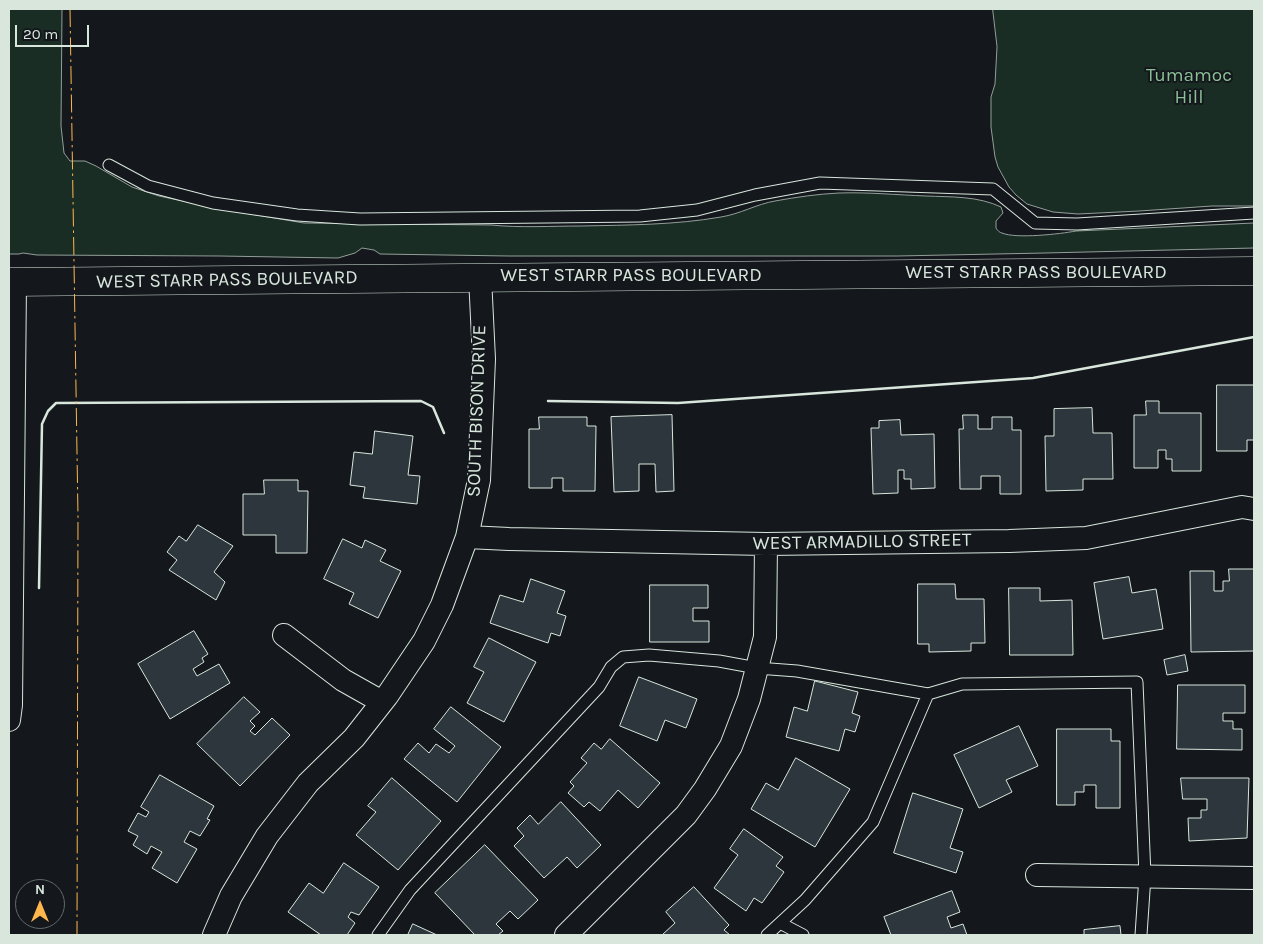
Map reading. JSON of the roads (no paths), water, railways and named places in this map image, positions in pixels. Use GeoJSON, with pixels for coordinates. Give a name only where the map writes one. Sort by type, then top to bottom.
{"type":"FeatureCollection","features":[{"type":"Feature","properties":{"kind":"main road","name":"WEST STARR PASS BOULEVARD"},"geometry":{"type":"LineString","coordinates":[[12,282],[1254,271]]}},
{"type":"Feature","properties":{"kind":"street","name":"SOUTH BISON DRIVE"},"geometry":{"type":"LineString","coordinates":[[214,935],[231,896],[267,836],[308,783],[354,738],[382,702],[424,641],[442,604],[468,537],[479,480],[484,360],[480,277]]}},
{"type":"Feature","properties":{"kind":"street"},"geometry":{"type":"LineString","coordinates":[[9,720],[11,705],[12,282]]}},
{"type":"Feature","properties":{"kind":"street","name":"WEST ARMADILLO STREET"},"geometry":{"type":"LineString","coordinates":[[468,537],[766,544],[1008,541],[1086,538],[1242,508],[1254,509]]}},
{"type":"Feature","properties":{"kind":"street"},"geometry":{"type":"LineString","coordinates":[[566,935],[686,815],[705,790],[731,746],[749,699],[765,637],[766,544]]}},
{"type":"Feature","properties":{"kind":"street"},"geometry":{"type":"LineString","coordinates":[[284,635],[343,680],[382,702]]}},
{"type":"Feature","properties":{"kind":"street"},"geometry":{"type":"LineString","coordinates":[[1037,875],[1254,878]]}},
{"type":"Feature","properties":{"kind":"lane"},"geometry":{"type":"LineString","coordinates":[[108,165],[148,186],[213,203],[297,215],[360,219],[640,216],[697,210],[755,195],[820,183],[993,189],[1035,223],[1077,224],[1254,213]]}},
{"type":"Feature","properties":{"kind":"lane"},"geometry":{"type":"LineString","coordinates":[[378,935],[410,890],[592,694],[612,667],[623,657],[649,655],[720,661],[757,668],[797,671],[928,694],[962,684],[1137,682],[1144,876],[1141,935]]}},
{"type":"Feature","properties":{"kind":"lane"},"geometry":{"type":"LineString","coordinates":[[767,935],[805,900],[873,822],[928,694]]}},
{"type":"Feature","properties":{"kind":"lane"},"geometry":{"type":"LineString","coordinates":[[780,923],[803,935]]}},
{"type":"Feature","properties":{"kind":"park label","name":"Tumamoc Hill"},"geometry":{"type":"Point","coordinates":[1189,87]}}]}
